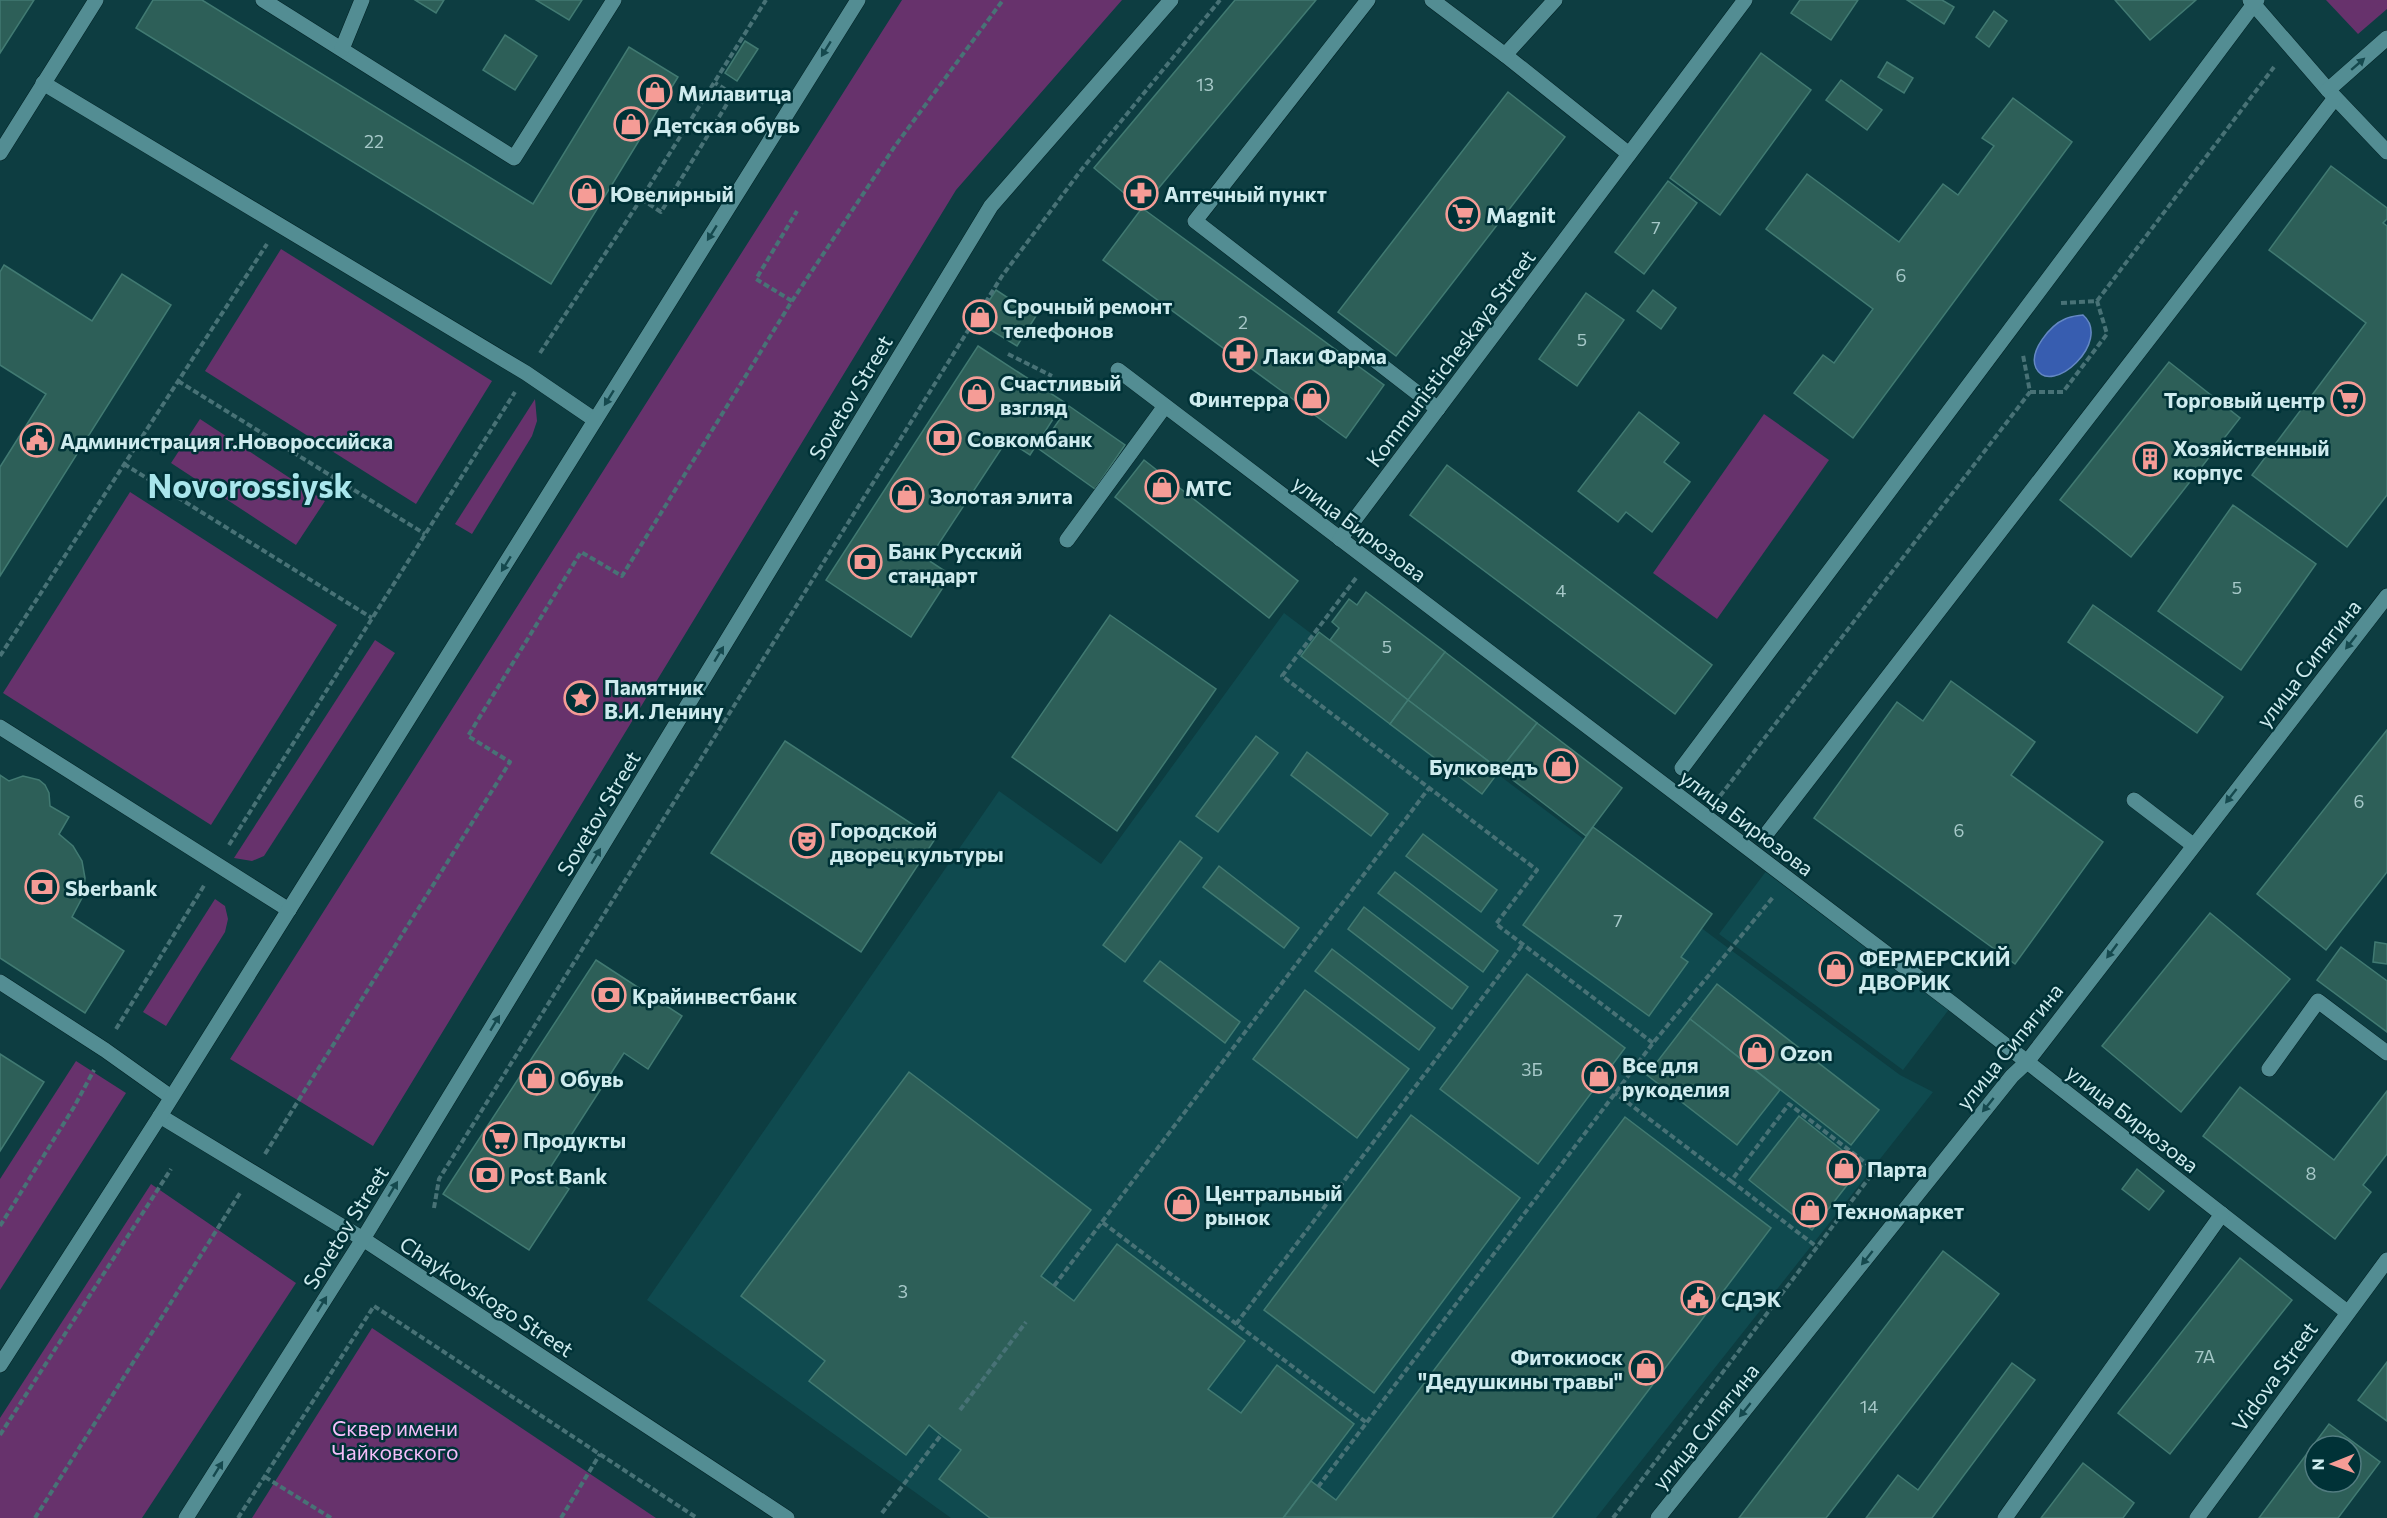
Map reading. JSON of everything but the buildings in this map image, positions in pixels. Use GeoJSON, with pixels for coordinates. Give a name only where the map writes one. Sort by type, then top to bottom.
{"type":"FeatureCollection","features":[{"type":"Feature","properties":{"kind":"street"},"geometry":{"type":"LineString","coordinates":[[0,153],[96,0]]}},
{"type":"Feature","properties":{"kind":"street"},"geometry":{"type":"LineString","coordinates":[[263,0],[514,158],[614,0]]}},
{"type":"Feature","properties":{"kind":"street"},"geometry":{"type":"LineString","coordinates":[[342,50],[362,0]]}},
{"type":"Feature","properties":{"kind":"street"},"geometry":{"type":"LineString","coordinates":[[0,1365],[160,1116],[858,0]]}},
{"type":"Feature","properties":{"kind":"street","name":"Sovetov Street"},"geometry":{"type":"LineString","coordinates":[[186,1518],[363,1239],[991,206],[1171,0]]}},
{"type":"Feature","properties":{"kind":"street"},"geometry":{"type":"LineString","coordinates":[[1368,0],[1195,221],[1438,409]]}},
{"type":"Feature","properties":{"kind":"street"},"geometry":{"type":"LineString","coordinates":[[1432,0],[1629,154]]}},
{"type":"Feature","properties":{"kind":"street"},"geometry":{"type":"LineString","coordinates":[[1505,55],[1555,0]]}},
{"type":"Feature","properties":{"kind":"street","name":"Kommunisticheskaya Street"},"geometry":{"type":"LineString","coordinates":[[1340,539],[1745,0]]}},
{"type":"Feature","properties":{"kind":"street"},"geometry":{"type":"LineString","coordinates":[[1682,768],[2253,1],[2332,94],[2387,152]]}},
{"type":"Feature","properties":{"kind":"street"},"geometry":{"type":"LineString","coordinates":[[1764,837],[2332,94],[2387,38]]}},
{"type":"Feature","properties":{"kind":"street"},"geometry":{"type":"LineString","coordinates":[[43,83],[526,373],[595,420]]}},
{"type":"Feature","properties":{"kind":"street","name":"улица Бирюзова"},"geometry":{"type":"LineString","coordinates":[[1118,370],[2027,1062],[2347,1312]]}},
{"type":"Feature","properties":{"kind":"street"},"geometry":{"type":"LineString","coordinates":[[1067,540],[1165,406]]}},
{"type":"Feature","properties":{"kind":"street","name":"улица Сипягина"},"geometry":{"type":"LineString","coordinates":[[1658,1518],[2012,1076],[2027,1062],[2387,596]]}},
{"type":"Feature","properties":{"kind":"street"},"geometry":{"type":"LineString","coordinates":[[0,727],[289,910]]}},
{"type":"Feature","properties":{"kind":"street"},"geometry":{"type":"LineString","coordinates":[[2134,800],[2193,845]]}},
{"type":"Feature","properties":{"kind":"street"},"geometry":{"type":"LineString","coordinates":[[0,982],[105,1050],[171,1097]]}},
{"type":"Feature","properties":{"kind":"street"},"geometry":{"type":"LineString","coordinates":[[2269,1069],[2319,1001],[2387,1053]]}},
{"type":"Feature","properties":{"kind":"street","name":"Chaykovskogo Street"},"geometry":{"type":"LineString","coordinates":[[160,1116],[363,1239],[787,1518]]}},
{"type":"Feature","properties":{"kind":"street"},"geometry":{"type":"LineString","coordinates":[[2004,1518],[2222,1214]]}},
{"type":"Feature","properties":{"kind":"street","name":"Vidova Street"},"geometry":{"type":"LineString","coordinates":[[2197,1518],[2387,1260]]}},
{"type":"Feature","properties":{"kind":"path"},"geometry":{"type":"LineString","coordinates":[[0,1226],[74,1107],[126,1010],[526,373],[641,199],[766,0]]}},
{"type":"Feature","properties":{"kind":"path"},"geometry":{"type":"LineString","coordinates":[[35,1518],[510,762],[468,736],[581,552],[622,576],[792,301],[895,146],[1003,0]]}},
{"type":"Feature","properties":{"kind":"path"},"geometry":{"type":"LineString","coordinates":[[434,1208],[439,1179],[1002,276],[1082,169],[1220,0]]}},
{"type":"Feature","properties":{"kind":"path"},"geometry":{"type":"LineString","coordinates":[[2060,303],[2097,301],[2274,67]]}},
{"type":"Feature","properties":{"kind":"path"},"geometry":{"type":"LineString","coordinates":[[641,199],[661,212],[733,94],[715,83]]}},
{"type":"Feature","properties":{"kind":"path"},"geometry":{"type":"LineString","coordinates":[[792,301],[756,279],[797,211]]}},
{"type":"Feature","properties":{"kind":"path"},"geometry":{"type":"LineString","coordinates":[[0,656],[279,225]]}},
{"type":"Feature","properties":{"kind":"path"},"geometry":{"type":"LineString","coordinates":[[2030,392],[2063,392],[2107,334],[2097,301]]}},
{"type":"Feature","properties":{"kind":"path"},"geometry":{"type":"LineString","coordinates":[[1705,816],[2030,392],[2022,356],[2029,347]]}},
{"type":"Feature","properties":{"kind":"path"},"geometry":{"type":"LineString","coordinates":[[1008,354],[1052,376]]}},
{"type":"Feature","properties":{"kind":"path"},"geometry":{"type":"LineString","coordinates":[[178,381],[425,534]]}},
{"type":"Feature","properties":{"kind":"path"},"geometry":{"type":"LineString","coordinates":[[124,464],[372,618]]}},
{"type":"Feature","properties":{"kind":"path"},"geometry":{"type":"LineString","coordinates":[[1369,561],[1282,676],[1537,870],[1496,924],[1653,1043]]}},
{"type":"Feature","properties":{"kind":"path"},"geometry":{"type":"LineString","coordinates":[[1054,1286],[1429,788]]}},
{"type":"Feature","properties":{"kind":"path"},"geometry":{"type":"LineString","coordinates":[[1318,1487],[1653,1043],[1787,879]]}},
{"type":"Feature","properties":{"kind":"path"},"geometry":{"type":"LineString","coordinates":[[1236,1324],[1523,944]]}},
{"type":"Feature","properties":{"kind":"path"},"geometry":{"type":"LineString","coordinates":[[1615,1093],[1817,1247]]}},
{"type":"Feature","properties":{"kind":"path"},"geometry":{"type":"LineString","coordinates":[[1613,1518],[1875,1170],[1789,1104],[1731,1181]]}},
{"type":"Feature","properties":{"kind":"path"},"geometry":{"type":"LineString","coordinates":[[0,1435],[171,1169]]}},
{"type":"Feature","properties":{"kind":"path"},"geometry":{"type":"LineString","coordinates":[[1101,1222],[1366,1423]]}},
{"type":"Feature","properties":{"kind":"path"},"geometry":{"type":"LineString","coordinates":[[238,1518],[374,1306],[697,1518]]}},
{"type":"Feature","properties":{"kind":"path"},"geometry":{"type":"LineString","coordinates":[[960,1410],[1026,1322]]}},
{"type":"Feature","properties":{"kind":"path"},"geometry":{"type":"LineString","coordinates":[[882,1513],[941,1435]]}},
{"type":"Feature","properties":{"kind":"path"},"geometry":{"type":"LineString","coordinates":[[561,1518],[600,1454]]}},
{"type":"Feature","properties":{"kind":"path"},"geometry":{"type":"LineString","coordinates":[[265,1477],[331,1518]]}},
{"type":"Feature","properties":{"kind":"shaded area"},"geometry":{"type":"Polygon","coordinates":[[[1284,613],[1900,1075],[1933,1092],[1596,1518],[951,1518],[647,1300],[999,791],[1101,864],[1284,613]]]}},
{"type":"Feature","properties":{"kind":"shaded area","name":"ФЕРМЕРСКИЙ ДВОРИК"},"geometry":{"type":"Polygon","coordinates":[[[1770,866],[1953,1004],[1903,1070],[1719,934],[1770,866]]]}},
{"type":"Feature","properties":{"kind":"green space"},"geometry":{"type":"Polygon","coordinates":[[[902,0],[1122,0],[956,190],[373,1146],[230,1059],[902,0]]]}},
{"type":"Feature","properties":{"kind":"green space"},"geometry":{"type":"Polygon","coordinates":[[[2326,0],[2387,0],[2387,9],[2358,34],[2326,0]]]}},
{"type":"Feature","properties":{"kind":"green space"},"geometry":{"type":"Polygon","coordinates":[[[281,249],[492,381],[416,504],[205,371],[281,249]]]}},
{"type":"Feature","properties":{"kind":"green space"},"geometry":{"type":"Polygon","coordinates":[[[535,399],[537,421],[532,436],[472,534],[455,524],[535,399]]]}},
{"type":"Feature","properties":{"kind":"green space"},"geometry":{"type":"Polygon","coordinates":[[[1764,414],[1829,460],[1717,619],[1653,573],[1764,414]]]}},
{"type":"Feature","properties":{"kind":"green space"},"geometry":{"type":"Polygon","coordinates":[[[200,419],[325,501],[296,545],[171,463],[200,419]]]}},
{"type":"Feature","properties":{"kind":"green space"},"geometry":{"type":"Polygon","coordinates":[[[130,492],[337,625],[211,825],[3,693],[130,492]]]}},
{"type":"Feature","properties":{"kind":"green space"},"geometry":{"type":"Polygon","coordinates":[[[375,640],[395,653],[264,856],[252,861],[234,858],[375,640]]]}},
{"type":"Feature","properties":{"kind":"green space"},"geometry":{"type":"Polygon","coordinates":[[[215,899],[225,906],[228,919],[225,932],[166,1026],[143,1012],[215,899]]]}},
{"type":"Feature","properties":{"kind":"green space"},"geometry":{"type":"Polygon","coordinates":[[[76,1061],[126,1093],[0,1290],[0,1179],[76,1061]]]}},
{"type":"Feature","properties":{"kind":"green space"},"geometry":{"type":"Polygon","coordinates":[[[151,1184],[296,1283],[142,1518],[0,1518],[0,1418],[151,1184]]]}},
{"type":"Feature","properties":{"kind":"green space","name":"Сквер имени Чайковского"},"geometry":{"type":"Polygon","coordinates":[[[372,1328],[656,1518],[252,1518],[372,1328]]]}},
{"type":"Feature","properties":{"kind":"water"},"geometry":{"type":"Polygon","coordinates":[[[2083,315],[2090,326],[2090,338],[2085,351],[2065,371],[2054,376],[2044,375],[2036,368],[2034,361],[2042,339],[2059,322],[2069,317],[2083,315]]]}},
{"type":"Feature","properties":{"kind":"place","name":"Милавитца"},"geometry":{"type":"Point","coordinates":[655,92]}},
{"type":"Feature","properties":{"kind":"place","name":"Детская обувь"},"geometry":{"type":"Point","coordinates":[631,124]}},
{"type":"Feature","properties":{"kind":"place","name":"Ювелирный"},"geometry":{"type":"Point","coordinates":[587,193]}},
{"type":"Feature","properties":{"kind":"place","name":"Аптечный пункт"},"geometry":{"type":"Point","coordinates":[1141,193]}},
{"type":"Feature","properties":{"kind":"place","name":"Magnit"},"geometry":{"type":"Point","coordinates":[1463,214]}},
{"type":"Feature","properties":{"kind":"place","name":"Срочный ремонт телефонов"},"geometry":{"type":"Point","coordinates":[980,317]}},
{"type":"Feature","properties":{"kind":"place","name":"Лаки Фарма"},"geometry":{"type":"Point","coordinates":[1240,355]}},
{"type":"Feature","properties":{"kind":"place","name":"Счастливый взгляд"},"geometry":{"type":"Point","coordinates":[977,394]}},
{"type":"Feature","properties":{"kind":"place","name":"Финтерра"},"geometry":{"type":"Point","coordinates":[1312,398]}},
{"type":"Feature","properties":{"kind":"place","name":"Торговый центр"},"geometry":{"type":"Point","coordinates":[2348,399]}},
{"type":"Feature","properties":{"kind":"place","name":"Совкомбанк"},"geometry":{"type":"Point","coordinates":[944,438]}},
{"type":"Feature","properties":{"kind":"place","name":"Администрация г.Новороссийска"},"geometry":{"type":"Point","coordinates":[37,440]}},
{"type":"Feature","properties":{"kind":"place","name":"Хозяйственный корпус"},"geometry":{"type":"Point","coordinates":[2150,459]}},
{"type":"Feature","properties":{"kind":"place","name":"МТС"},"geometry":{"type":"Point","coordinates":[1162,487]}},
{"type":"Feature","properties":{"kind":"place","name":"Золотая элита"},"geometry":{"type":"Point","coordinates":[907,495]}},
{"type":"Feature","properties":{"kind":"place","name":"Банк Русский стандарт"},"geometry":{"type":"Point","coordinates":[865,562]}},
{"type":"Feature","properties":{"kind":"place","name":"Памятник В.И. Ленину"},"geometry":{"type":"Point","coordinates":[581,698]}},
{"type":"Feature","properties":{"kind":"place","name":"Булковедъ"},"geometry":{"type":"Point","coordinates":[1561,766]}},
{"type":"Feature","properties":{"kind":"place","name":"Городской дворец культуры"},"geometry":{"type":"Point","coordinates":[807,841]}},
{"type":"Feature","properties":{"kind":"place","name":"Sberbank"},"geometry":{"type":"Point","coordinates":[42,887]}},
{"type":"Feature","properties":{"kind":"place","name":"ФЕРМЕРСКИЙ ДВОРИК"},"geometry":{"type":"Point","coordinates":[1836,969]}},
{"type":"Feature","properties":{"kind":"place","name":"Крайинвестбанк"},"geometry":{"type":"Point","coordinates":[609,995]}},
{"type":"Feature","properties":{"kind":"place","name":"Ozon"},"geometry":{"type":"Point","coordinates":[1757,1052]}},
{"type":"Feature","properties":{"kind":"place","name":"Все для рукоделия"},"geometry":{"type":"Point","coordinates":[1599,1076]}},
{"type":"Feature","properties":{"kind":"place","name":"Обувь"},"geometry":{"type":"Point","coordinates":[537,1078]}},
{"type":"Feature","properties":{"kind":"place","name":"Продукты"},"geometry":{"type":"Point","coordinates":[500,1139]}},
{"type":"Feature","properties":{"kind":"place","name":"Парта"},"geometry":{"type":"Point","coordinates":[1844,1168]}},
{"type":"Feature","properties":{"kind":"place","name":"Post Bank"},"geometry":{"type":"Point","coordinates":[487,1175]}},
{"type":"Feature","properties":{"kind":"place","name":"Центральный рынок"},"geometry":{"type":"Point","coordinates":[1182,1204]}},
{"type":"Feature","properties":{"kind":"place","name":"Техномаркет"},"geometry":{"type":"Point","coordinates":[1810,1210]}},
{"type":"Feature","properties":{"kind":"place","name":"СДЭК"},"geometry":{"type":"Point","coordinates":[1698,1298]}},
{"type":"Feature","properties":{"kind":"place","name":"Фитокиоск \"Дедушкины травы\""},"geometry":{"type":"Point","coordinates":[1646,1368]}},
{"type":"Feature","properties":{"kind":"district","name":"Novorossiysk"},"geometry":{"type":"Point","coordinates":[250,484]}}]}
